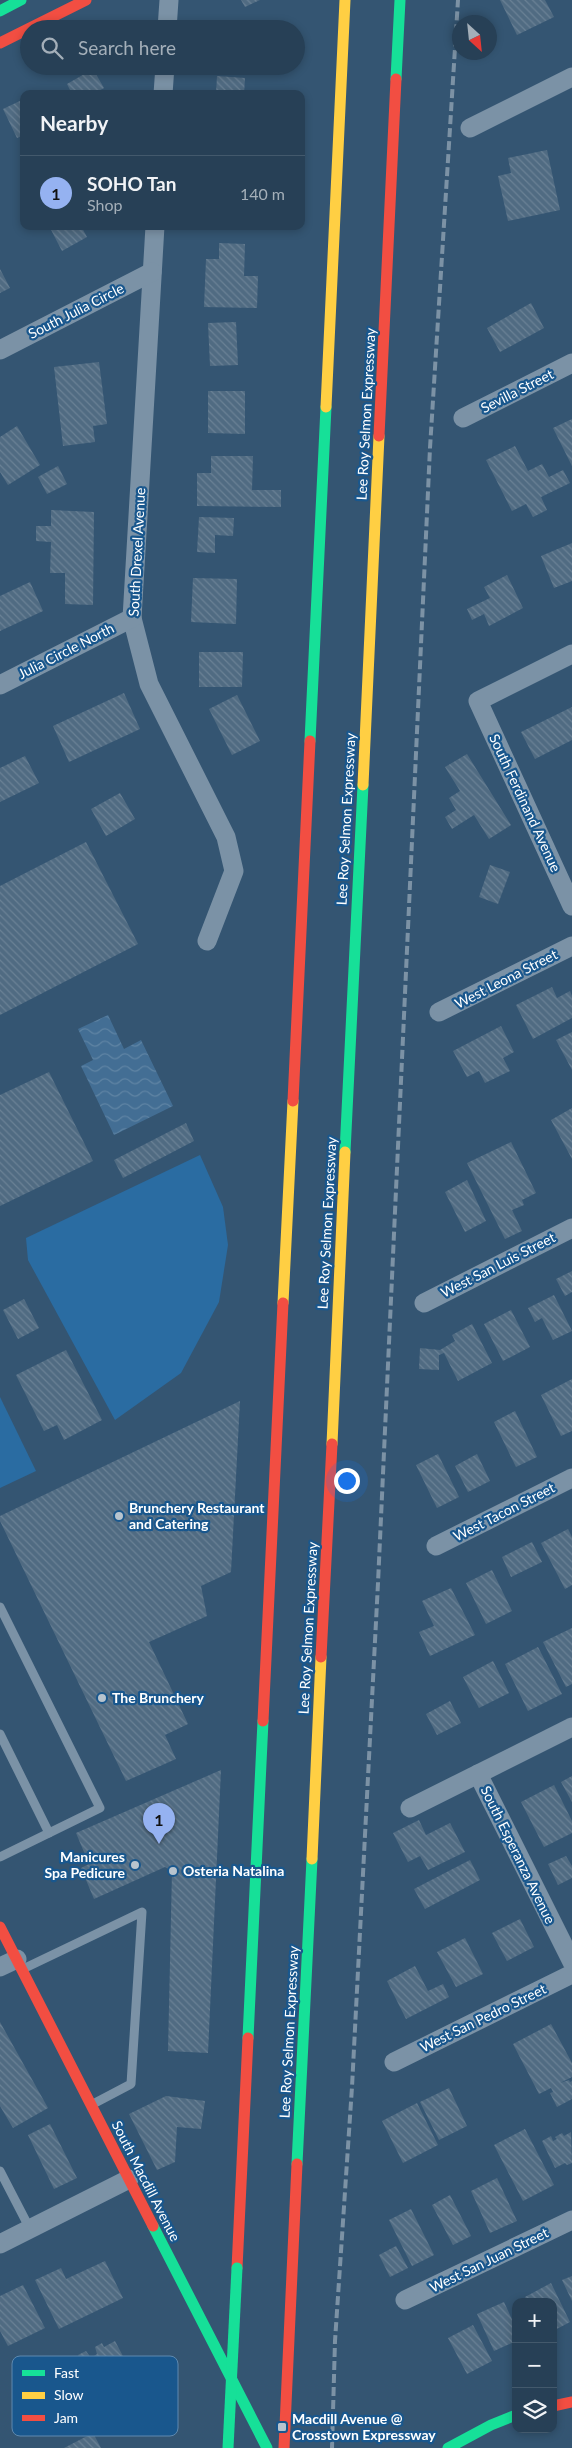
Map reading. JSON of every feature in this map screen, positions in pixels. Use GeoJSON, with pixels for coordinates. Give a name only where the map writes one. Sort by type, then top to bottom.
{"type":"FeatureCollection","features":[{"type":"Feature","properties":{"kind":"main road"},"geometry":{"type":"LineString","coordinates":[[0,11],[21,0]]}},
{"type":"Feature","properties":{"kind":"main road"},"geometry":{"type":"LineString","coordinates":[[46,20],[86,0]]}},
{"type":"Feature","properties":{"kind":"main road"},"geometry":{"type":"LineString","coordinates":[[228,2448],[345,0]]}},
{"type":"Feature","properties":{"kind":"main road","name":"Lee Roy Selmon Expressway"},"geometry":{"type":"LineString","coordinates":[[284,2448],[400,0]]}},
{"type":"Feature","properties":{"kind":"main road"},"geometry":{"type":"LineString","coordinates":[[0,43],[20,33]]}},
{"type":"Feature","properties":{"kind":"main road","name":"South Macdill Avenue"},"geometry":{"type":"LineString","coordinates":[[0,1926],[13,1965],[91,2105],[267,2448]]}},
{"type":"Feature","properties":{"kind":"main road"},"geometry":{"type":"LineString","coordinates":[[557,2405],[572,2402]]}},
{"type":"Feature","properties":{"kind":"main road"},"geometry":{"type":"LineString","coordinates":[[448,2448],[491,2425],[512,2417]]}},
{"type":"Feature","properties":{"kind":"street"},"geometry":{"type":"LineString","coordinates":[[168,20],[169,0]]}},
{"type":"Feature","properties":{"kind":"street"},"geometry":{"type":"LineString","coordinates":[[163,90],[164,75]]}},
{"type":"Feature","properties":{"kind":"street"},"geometry":{"type":"LineString","coordinates":[[470,128],[572,77]]}},
{"type":"Feature","properties":{"kind":"street","name":"South Drexel Avenue"},"geometry":{"type":"LineString","coordinates":[[154,230],[132,618],[149,684],[226,837],[234,871],[207,941]]}},
{"type":"Feature","properties":{"kind":"street","name":"South Julia Circle"},"geometry":{"type":"LineString","coordinates":[[0,350],[152,272]]}},
{"type":"Feature","properties":{"kind":"street","name":"Sevilla Street"},"geometry":{"type":"LineString","coordinates":[[462,418],[572,363]]}},
{"type":"Feature","properties":{"kind":"street","name":"Julia Circle North"},"geometry":{"type":"LineString","coordinates":[[0,685],[132,618]]}},
{"type":"Feature","properties":{"kind":"street","name":"South Ferdinand Avenue"},"geometry":{"type":"LineString","coordinates":[[572,654],[478,701],[572,906]]}},
{"type":"Feature","properties":{"kind":"street","name":"West Leona Street"},"geometry":{"type":"LineString","coordinates":[[439,1012],[572,946]]}},
{"type":"Feature","properties":{"kind":"street","name":"West San Luis Street"},"geometry":{"type":"LineString","coordinates":[[424,1303],[572,1228]]}},
{"type":"Feature","properties":{"kind":"street","name":"West Tacon Street"},"geometry":{"type":"LineString","coordinates":[[436,1546],[572,1478]]}},
{"type":"Feature","properties":{"kind":"street"},"geometry":{"type":"LineString","coordinates":[[410,1808],[572,1727]]}},
{"type":"Feature","properties":{"kind":"street","name":"South Esperanza Avenue"},"geometry":{"type":"LineString","coordinates":[[478,1774],[572,1962]]}},
{"type":"Feature","properties":{"kind":"street","name":"West San Pedro Street"},"geometry":{"type":"LineString","coordinates":[[394,2062],[572,1974]]}},
{"type":"Feature","properties":{"kind":"street"},"geometry":{"type":"LineString","coordinates":[[0,2244],[129,2179]]}},
{"type":"Feature","properties":{"kind":"street","name":"West San Juan Street"},"geometry":{"type":"LineString","coordinates":[[405,2300],[572,2220]]}},
{"type":"Feature","properties":{"kind":"lane"},"geometry":{"type":"LineString","coordinates":[[0,1607],[100,1808],[0,1857]]}},
{"type":"Feature","properties":{"kind":"lane"},"geometry":{"type":"LineString","coordinates":[[0,1734],[48,1833]]}},
{"type":"Feature","properties":{"kind":"lane"},"geometry":{"type":"LineString","coordinates":[[13,1965],[142,1912],[132,2084],[91,2105]]}},
{"type":"Feature","properties":{"kind":"lane"},"geometry":{"type":"LineString","coordinates":[[0,2171],[30,2229]]}},
{"type":"Feature","properties":{"kind":"shaded area"},"geometry":{"type":"Polygon","coordinates":[[[200,1155],[223,1207],[228,1245],[219,1302],[181,1373],[115,1420],[28,1260],[26,1238],[200,1155]]]}},
{"type":"Feature","properties":{"kind":"shaded area"},"geometry":{"type":"Polygon","coordinates":[[[0,1397],[36,1471],[0,1488],[0,1397]]]}},
{"type":"Feature","properties":{"kind":"water"},"geometry":{"type":"Polygon","coordinates":[[[108,1015],[124,1049],[141,1040],[173,1106],[114,1135],[81,1066],[93,1060],[78,1029],[108,1015]]]}},
{"type":"Feature","properties":{"kind":"building"},"geometry":{"type":"Polygon","coordinates":[[[241,0],[260,0],[245,7],[241,0]]]}},
{"type":"Feature","properties":{"kind":"building"},"geometry":{"type":"Polygon","coordinates":[[[500,0],[545,0],[554,17],[517,35],[500,0]]]}},
{"type":"Feature","properties":{"kind":"building"},"geometry":{"type":"Polygon","coordinates":[[[83,75],[96,75],[104,88],[100,90],[70,90],[67,84],[83,75]]]}},
{"type":"Feature","properties":{"kind":"building"},"geometry":{"type":"Polygon","coordinates":[[[217,76],[245,78],[244,90],[216,90],[217,76]]]}},
{"type":"Feature","properties":{"kind":"building"},"geometry":{"type":"Polygon","coordinates":[[[20,101],[20,137],[17,138],[3,109],[20,101]]]}},
{"type":"Feature","properties":{"kind":"building"},"geometry":{"type":"Polygon","coordinates":[[[547,150],[560,210],[508,221],[498,176],[511,173],[508,158],[547,150]]]}},
{"type":"Feature","properties":{"kind":"building"},"geometry":{"type":"Polygon","coordinates":[[[51,230],[83,230],[87,237],[62,251],[51,230]]]}},
{"type":"Feature","properties":{"kind":"building"},"geometry":{"type":"Polygon","coordinates":[[[219,243],[245,244],[244,276],[258,276],[257,308],[204,307],[206,259],[219,259],[219,243]]]}},
{"type":"Feature","properties":{"kind":"building"},"geometry":{"type":"Polygon","coordinates":[[[0,269],[10,288],[0,293],[0,269]]]}},
{"type":"Feature","properties":{"kind":"building"},"geometry":{"type":"Polygon","coordinates":[[[531,303],[544,328],[500,352],[487,328],[531,303]]]}},
{"type":"Feature","properties":{"kind":"building"},"geometry":{"type":"Polygon","coordinates":[[[236,322],[238,365],[210,366],[208,323],[236,322]]]}},
{"type":"Feature","properties":{"kind":"building"},"geometry":{"type":"Polygon","coordinates":[[[99,362],[107,424],[93,426],[95,442],[63,446],[54,367],[99,362]]]}},
{"type":"Feature","properties":{"kind":"building"},"geometry":{"type":"Polygon","coordinates":[[[208,391],[245,391],[245,434],[208,433],[208,391]]]}},
{"type":"Feature","properties":{"kind":"building"},"geometry":{"type":"Polygon","coordinates":[[[572,419],[572,466],[553,428],[572,419]]]}},
{"type":"Feature","properties":{"kind":"building"},"geometry":{"type":"Polygon","coordinates":[[[17,426],[40,465],[8,485],[0,472],[0,437],[17,426]]]}},
{"type":"Feature","properties":{"kind":"building"},"geometry":{"type":"Polygon","coordinates":[[[515,446],[528,471],[542,464],[549,477],[563,470],[570,483],[541,497],[547,510],[533,517],[526,504],[512,511],[486,460],[515,446]]]}},
{"type":"Feature","properties":{"kind":"building"},"geometry":{"type":"Polygon","coordinates":[[[211,456],[253,456],[252,490],[281,490],[281,507],[197,506],[197,473],[211,473],[211,456]]]}},
{"type":"Feature","properties":{"kind":"building"},"geometry":{"type":"Polygon","coordinates":[[[58,466],[67,484],[47,494],[38,477],[58,466]]]}},
{"type":"Feature","properties":{"kind":"building"},"geometry":{"type":"Polygon","coordinates":[[[51,510],[94,512],[93,605],[65,604],[65,573],[50,573],[51,542],[36,541],[36,526],[51,526],[51,510]]]}},
{"type":"Feature","properties":{"kind":"building"},"geometry":{"type":"Polygon","coordinates":[[[199,517],[234,518],[233,536],[215,535],[215,553],[197,552],[199,517]]]}},
{"type":"Feature","properties":{"kind":"building"},"geometry":{"type":"Polygon","coordinates":[[[572,543],[572,581],[554,588],[541,556],[572,543]]]}},
{"type":"Feature","properties":{"kind":"building"},"geometry":{"type":"Polygon","coordinates":[[[507,575],[523,608],[489,626],[484,614],[472,620],[467,609],[490,598],[484,587],[507,575]]]}},
{"type":"Feature","properties":{"kind":"building"},"geometry":{"type":"Polygon","coordinates":[[[193,578],[237,579],[236,624],[191,622],[193,578]]]}},
{"type":"Feature","properties":{"kind":"building"},"geometry":{"type":"Polygon","coordinates":[[[30,582],[43,611],[0,631],[0,596],[30,582]]]}},
{"type":"Feature","properties":{"kind":"building"},"geometry":{"type":"Polygon","coordinates":[[[199,652],[243,652],[242,687],[199,687],[199,652]]]}},
{"type":"Feature","properties":{"kind":"building"},"geometry":{"type":"Polygon","coordinates":[[[124,693],[140,729],[69,762],[53,726],[124,693]]]}},
{"type":"Feature","properties":{"kind":"building"},"geometry":{"type":"Polygon","coordinates":[[[237,695],[260,741],[232,755],[209,709],[237,695]]]}},
{"type":"Feature","properties":{"kind":"building"},"geometry":{"type":"Polygon","coordinates":[[[572,707],[572,740],[535,759],[521,732],[572,707]]]}},
{"type":"Feature","properties":{"kind":"building"},"geometry":{"type":"Polygon","coordinates":[[[467,754],[511,825],[489,839],[474,815],[452,829],[445,817],[456,810],[449,798],[460,791],[445,767],[467,754]]]}},
{"type":"Feature","properties":{"kind":"building"},"geometry":{"type":"Polygon","coordinates":[[[25,756],[39,783],[0,802],[0,768],[25,756]]]}},
{"type":"Feature","properties":{"kind":"building"},"geometry":{"type":"Polygon","coordinates":[[[120,793],[135,819],[106,836],[91,809],[120,793]]]}},
{"type":"Feature","properties":{"kind":"building"},"geometry":{"type":"Polygon","coordinates":[[[86,842],[138,944],[0,1015],[0,886],[86,842]]]}},
{"type":"Feature","properties":{"kind":"building"},"geometry":{"type":"Polygon","coordinates":[[[490,865],[510,872],[498,904],[479,897],[490,865]]]}},
{"type":"Feature","properties":{"kind":"building"},"geometry":{"type":"Polygon","coordinates":[[[552,987],[557,998],[570,991],[572,996],[572,1018],[533,1039],[516,1005],[552,987]]]}},
{"type":"Feature","properties":{"kind":"building"},"geometry":{"type":"Polygon","coordinates":[[[501,1026],[514,1052],[503,1058],[510,1071],[485,1083],[479,1071],[467,1077],[453,1051],[501,1026]]]}},
{"type":"Feature","properties":{"kind":"building"},"geometry":{"type":"Polygon","coordinates":[[[572,1032],[572,1070],[556,1040],[572,1032]]]}},
{"type":"Feature","properties":{"kind":"building"},"geometry":{"type":"Polygon","coordinates":[[[49,1072],[93,1161],[0,1206],[0,1095],[49,1072]]]}},
{"type":"Feature","properties":{"kind":"building"},"geometry":{"type":"Polygon","coordinates":[[[572,1108],[572,1159],[551,1120],[572,1108]]]}},
{"type":"Feature","properties":{"kind":"building"},"geometry":{"type":"Polygon","coordinates":[[[186,1123],[194,1141],[123,1178],[114,1160],[186,1123]]]}},
{"type":"Feature","properties":{"kind":"building"},"geometry":{"type":"Polygon","coordinates":[[[511,1142],[536,1193],[522,1200],[524,1205],[512,1210],[522,1231],[505,1239],[467,1163],[511,1142]]]}},
{"type":"Feature","properties":{"kind":"building"},"geometry":{"type":"Polygon","coordinates":[[[467,1180],[486,1221],[465,1232],[445,1192],[467,1180]]]}},
{"type":"Feature","properties":{"kind":"building"},"geometry":{"type":"Polygon","coordinates":[[[572,1271],[572,1292],[565,1296],[556,1279],[572,1271]]]}},
{"type":"Feature","properties":{"kind":"building"},"geometry":{"type":"Polygon","coordinates":[[[554,1295],[572,1331],[553,1340],[542,1318],[535,1322],[528,1308],[554,1295]]]}},
{"type":"Feature","properties":{"kind":"building"},"geometry":{"type":"Polygon","coordinates":[[[24,1299],[39,1328],[18,1339],[3,1310],[24,1299]]]}},
{"type":"Feature","properties":{"kind":"building"},"geometry":{"type":"Polygon","coordinates":[[[511,1310],[530,1347],[503,1361],[484,1324],[511,1310]]]}},
{"type":"Feature","properties":{"kind":"building"},"geometry":{"type":"Polygon","coordinates":[[[472,1324],[492,1363],[458,1381],[444,1353],[439,1355],[439,1370],[419,1369],[420,1348],[440,1350],[455,1341],[452,1335],[472,1324]]]}},
{"type":"Feature","properties":{"kind":"building"},"geometry":{"type":"Polygon","coordinates":[[[66,1350],[102,1420],[64,1440],[57,1425],[44,1431],[16,1375],[66,1350]]]}},
{"type":"Feature","properties":{"kind":"building"},"geometry":{"type":"Polygon","coordinates":[[[572,1379],[572,1431],[561,1436],[541,1395],[572,1379]]]}},
{"type":"Feature","properties":{"kind":"building"},"geometry":{"type":"Polygon","coordinates":[[[240,1401],[231,1572],[201,1586],[207,1616],[149,1642],[188,1724],[165,1735],[176,1759],[126,1781],[0,1521],[0,1516],[240,1401]]]}},
{"type":"Feature","properties":{"kind":"building"},"geometry":{"type":"Polygon","coordinates":[[[515,1411],[537,1457],[516,1467],[494,1422],[515,1411]]]}},
{"type":"Feature","properties":{"kind":"building"},"geometry":{"type":"Polygon","coordinates":[[[438,1454],[459,1497],[437,1508],[416,1465],[438,1454]]]}},
{"type":"Feature","properties":{"kind":"building"},"geometry":{"type":"Polygon","coordinates":[[[477,1454],[490,1481],[468,1492],[455,1466],[477,1454]]]}},
{"type":"Feature","properties":{"kind":"building"},"geometry":{"type":"Polygon","coordinates":[[[568,1529],[572,1537],[572,1585],[565,1589],[541,1543],[568,1529]]]}},
{"type":"Feature","properties":{"kind":"building"},"geometry":{"type":"Polygon","coordinates":[[[532,1542],[542,1562],[511,1577],[502,1557],[532,1542]]]}},
{"type":"Feature","properties":{"kind":"building"},"geometry":{"type":"Polygon","coordinates":[[[492,1570],[512,1611],[486,1624],[466,1583],[492,1570]]]}},
{"type":"Feature","properties":{"kind":"building"},"geometry":{"type":"Polygon","coordinates":[[[451,1588],[475,1635],[430,1656],[419,1632],[434,1626],[422,1601],[451,1588]]]}},
{"type":"Feature","properties":{"kind":"building"},"geometry":{"type":"Polygon","coordinates":[[[572,1628],[572,1684],[566,1687],[543,1642],[572,1628]]]}},
{"type":"Feature","properties":{"kind":"building"},"geometry":{"type":"Polygon","coordinates":[[[538,1647],[562,1694],[528,1711],[505,1664],[538,1647]]]}},
{"type":"Feature","properties":{"kind":"building"},"geometry":{"type":"Polygon","coordinates":[[[493,1661],[509,1693],[479,1708],[463,1677],[493,1661]]]}},
{"type":"Feature","properties":{"kind":"building"},"geometry":{"type":"Polygon","coordinates":[[[450,1701],[461,1723],[437,1735],[426,1714],[450,1701]]]}},
{"type":"Feature","properties":{"kind":"building"},"geometry":{"type":"Polygon","coordinates":[[[221,1770],[208,2053],[168,2051],[172,1871],[165,1867],[94,1899],[81,1868],[89,1864],[76,1833],[221,1770]]]}},
{"type":"Feature","properties":{"kind":"building"},"geometry":{"type":"Polygon","coordinates":[[[572,1776],[572,1802],[561,1782],[572,1776]]]}},
{"type":"Feature","properties":{"kind":"building"},"geometry":{"type":"Polygon","coordinates":[[[554,1785],[572,1821],[572,1833],[544,1847],[521,1802],[554,1785]]]}},
{"type":"Feature","properties":{"kind":"building"},"geometry":{"type":"Polygon","coordinates":[[[419,1820],[426,1835],[450,1823],[465,1852],[428,1870],[420,1856],[408,1862],[393,1833],[419,1820]]]}},
{"type":"Feature","properties":{"kind":"building"},"geometry":{"type":"Polygon","coordinates":[[[566,1856],[572,1866],[572,1878],[558,1885],[548,1864],[566,1856]]]}},
{"type":"Feature","properties":{"kind":"building"},"geometry":{"type":"Polygon","coordinates":[[[470,1860],[480,1880],[425,1909],[414,1889],[470,1860]]]}},
{"type":"Feature","properties":{"kind":"building"},"geometry":{"type":"Polygon","coordinates":[[[520,1919],[534,1947],[507,1961],[492,1933],[520,1919]]]}},
{"type":"Feature","properties":{"kind":"building"},"geometry":{"type":"Polygon","coordinates":[[[465,1938],[483,1974],[456,1987],[437,1952],[465,1938]]]}},
{"type":"Feature","properties":{"kind":"building"},"geometry":{"type":"Polygon","coordinates":[[[415,1966],[428,1991],[443,1984],[449,1997],[406,2019],[387,1981],[415,1966]]]}},
{"type":"Feature","properties":{"kind":"building"},"geometry":{"type":"Polygon","coordinates":[[[0,2022],[48,2108],[13,2128],[0,2106],[0,2022]]]}},
{"type":"Feature","properties":{"kind":"building"},"geometry":{"type":"Polygon","coordinates":[[[551,2024],[572,2063],[572,2077],[560,2083],[572,2081],[572,2099],[557,2107],[550,2093],[553,2092],[551,2088],[539,2094],[513,2044],[551,2024]]]}},
{"type":"Feature","properties":{"kind":"building"},"geometry":{"type":"Polygon","coordinates":[[[449,2088],[467,2126],[439,2140],[420,2102],[449,2088]]]}},
{"type":"Feature","properties":{"kind":"building"},"geometry":{"type":"Polygon","coordinates":[[[166,2096],[205,2101],[201,2129],[177,2127],[175,2162],[157,2170],[129,2114],[166,2096]]]}},
{"type":"Feature","properties":{"kind":"building"},"geometry":{"type":"Polygon","coordinates":[[[417,2103],[438,2145],[403,2163],[382,2121],[417,2103]]]}},
{"type":"Feature","properties":{"kind":"building"},"geometry":{"type":"Polygon","coordinates":[[[50,2124],[77,2178],[54,2189],[28,2135],[50,2124]]]}},
{"type":"Feature","properties":{"kind":"building"},"geometry":{"type":"Polygon","coordinates":[[[525,2129],[554,2185],[523,2201],[494,2145],[525,2129]]]}},
{"type":"Feature","properties":{"kind":"building"},"geometry":{"type":"Polygon","coordinates":[[[571,2132],[572,2163],[567,2165],[565,2163],[555,2168],[542,2141],[551,2136],[553,2141],[557,2139],[555,2137],[562,2133],[564,2136],[571,2132]]]}},
{"type":"Feature","properties":{"kind":"building"},"geometry":{"type":"Polygon","coordinates":[[[497,2178],[517,2221],[490,2233],[471,2191],[497,2178]]]}},
{"type":"Feature","properties":{"kind":"building"},"geometry":{"type":"Polygon","coordinates":[[[450,2195],[471,2236],[453,2245],[432,2205],[450,2195]]]}},
{"type":"Feature","properties":{"kind":"building"},"geometry":{"type":"Polygon","coordinates":[[[411,2209],[434,2255],[412,2266],[389,2220],[411,2209]]]}},
{"type":"Feature","properties":{"kind":"building"},"geometry":{"type":"Polygon","coordinates":[[[396,2246],[408,2268],[390,2277],[379,2255],[396,2246]]]}},
{"type":"Feature","properties":{"kind":"building"},"geometry":{"type":"Polygon","coordinates":[[[105,2261],[123,2298],[59,2329],[35,2280],[61,2268],[66,2279],[105,2261]]]}},
{"type":"Feature","properties":{"kind":"building"},"geometry":{"type":"Polygon","coordinates":[[[572,2276],[572,2301],[562,2280],[572,2276]]]}},
{"type":"Feature","properties":{"kind":"building"},"geometry":{"type":"Polygon","coordinates":[[[551,2283],[570,2322],[557,2329],[557,2298],[525,2297],[551,2283]]]}},
{"type":"Feature","properties":{"kind":"building"},"geometry":{"type":"Polygon","coordinates":[[[23,2285],[45,2328],[8,2346],[0,2331],[0,2296],[23,2285]]]}},
{"type":"Feature","properties":{"kind":"building"},"geometry":{"type":"Polygon","coordinates":[[[504,2302],[512,2319],[512,2343],[494,2351],[477,2314],[504,2302]]]}},
{"type":"Feature","properties":{"kind":"building"},"geometry":{"type":"Polygon","coordinates":[[[473,2325],[492,2361],[467,2374],[448,2338],[473,2325]]]}},
{"type":"Feature","properties":{"kind":"building"},"geometry":{"type":"Polygon","coordinates":[[[115,2341],[123,2356],[94,2356],[97,2354],[95,2347],[102,2343],[104,2347],[115,2341]]]}},
{"type":"Feature","properties":{"kind":"building"},"geometry":{"type":"Polygon","coordinates":[[[86,2351],[90,2356],[78,2355],[86,2351]]]}},
{"type":"Feature","properties":{"kind":"building"},"geometry":{"type":"Polygon","coordinates":[[[87,2436],[95,2436],[101,2448],[64,2448],[87,2436]]]}},
{"type":"Feature","properties":{"kind":"railway"},"geometry":{"type":"LineString","coordinates":[[332,2448],[335,2341],[352,2087],[378,1583],[430,448],[458,0]]}},
{"type":"Feature","properties":{"kind":"traffic: fast"},"geometry":{"type":"LineString","coordinates":[[0,11],[21,0]]}},
{"type":"Feature","properties":{"kind":"traffic: fast"},"geometry":{"type":"LineString","coordinates":[[396,79],[400,0]]}},
{"type":"Feature","properties":{"kind":"traffic: fast"},"geometry":{"type":"LineString","coordinates":[[310,741],[326,407]]}},
{"type":"Feature","properties":{"kind":"traffic: fast"},"geometry":{"type":"LineString","coordinates":[[345,1152],[363,785]]}},
{"type":"Feature","properties":{"kind":"traffic: fast"},"geometry":{"type":"LineString","coordinates":[[248,2038],[263,1721]]}},
{"type":"Feature","properties":{"kind":"traffic: fast"},"geometry":{"type":"LineString","coordinates":[[297,2164],[312,1859]]}},
{"type":"Feature","properties":{"kind":"traffic: fast"},"geometry":{"type":"LineString","coordinates":[[153,2226],[267,2448]]}},
{"type":"Feature","properties":{"kind":"traffic: fast"},"geometry":{"type":"LineString","coordinates":[[228,2448],[237,2268]]}},
{"type":"Feature","properties":{"kind":"traffic: fast"},"geometry":{"type":"LineString","coordinates":[[448,2448],[491,2425],[512,2417]]}},
{"type":"Feature","properties":{"kind":"traffic: slow"},"geometry":{"type":"LineString","coordinates":[[326,407],[345,0]]}},
{"type":"Feature","properties":{"kind":"traffic: slow"},"geometry":{"type":"LineString","coordinates":[[363,785],[379,436]]}},
{"type":"Feature","properties":{"kind":"traffic: slow"},"geometry":{"type":"LineString","coordinates":[[283,1303],[293,1101]]}},
{"type":"Feature","properties":{"kind":"traffic: slow"},"geometry":{"type":"LineString","coordinates":[[332,1444],[345,1152]]}},
{"type":"Feature","properties":{"kind":"traffic: slow"},"geometry":{"type":"LineString","coordinates":[[312,1859],[321,1657]]}},
{"type":"Feature","properties":{"kind":"traffic: jam"},"geometry":{"type":"LineString","coordinates":[[46,20],[86,0]]}},
{"type":"Feature","properties":{"kind":"traffic: jam"},"geometry":{"type":"LineString","coordinates":[[0,43],[20,33]]}},
{"type":"Feature","properties":{"kind":"traffic: jam"},"geometry":{"type":"LineString","coordinates":[[379,436],[396,79]]}},
{"type":"Feature","properties":{"kind":"traffic: jam"},"geometry":{"type":"LineString","coordinates":[[293,1101],[310,741]]}},
{"type":"Feature","properties":{"kind":"traffic: jam"},"geometry":{"type":"LineString","coordinates":[[263,1721],[283,1303]]}},
{"type":"Feature","properties":{"kind":"traffic: jam"},"geometry":{"type":"LineString","coordinates":[[321,1657],[332,1444]]}},
{"type":"Feature","properties":{"kind":"traffic: jam"},"geometry":{"type":"LineString","coordinates":[[0,1927],[153,2226]]}},
{"type":"Feature","properties":{"kind":"traffic: jam"},"geometry":{"type":"LineString","coordinates":[[237,2268],[248,2038]]}},
{"type":"Feature","properties":{"kind":"traffic: jam"},"geometry":{"type":"LineString","coordinates":[[284,2448],[297,2164]]}},
{"type":"Feature","properties":{"kind":"traffic: jam"},"geometry":{"type":"LineString","coordinates":[[557,2405],[572,2402]]}},
{"type":"Feature","properties":{"kind":"place","name":"Brunchery Restaurant and Catering"},"geometry":{"type":"Point","coordinates":[119,1516]}},
{"type":"Feature","properties":{"kind":"place","name":"The Brunchery"},"geometry":{"type":"Point","coordinates":[102,1698]}},
{"type":"Feature","properties":{"kind":"place","name":"SOHO Tan"},"geometry":{"type":"Point","coordinates":[159,1844]}},
{"type":"Feature","properties":{"kind":"place","name":"Manicures Spa Pedicure"},"geometry":{"type":"Point","coordinates":[135,1865]}},
{"type":"Feature","properties":{"kind":"place","name":"Osteria Natalina"},"geometry":{"type":"Point","coordinates":[173,1871]}},
{"type":"Feature","properties":{"kind":"place","name":"Macdill Avenue @ Crosstown Expressway"},"geometry":{"type":"Point","coordinates":[282,2427]}}]}
